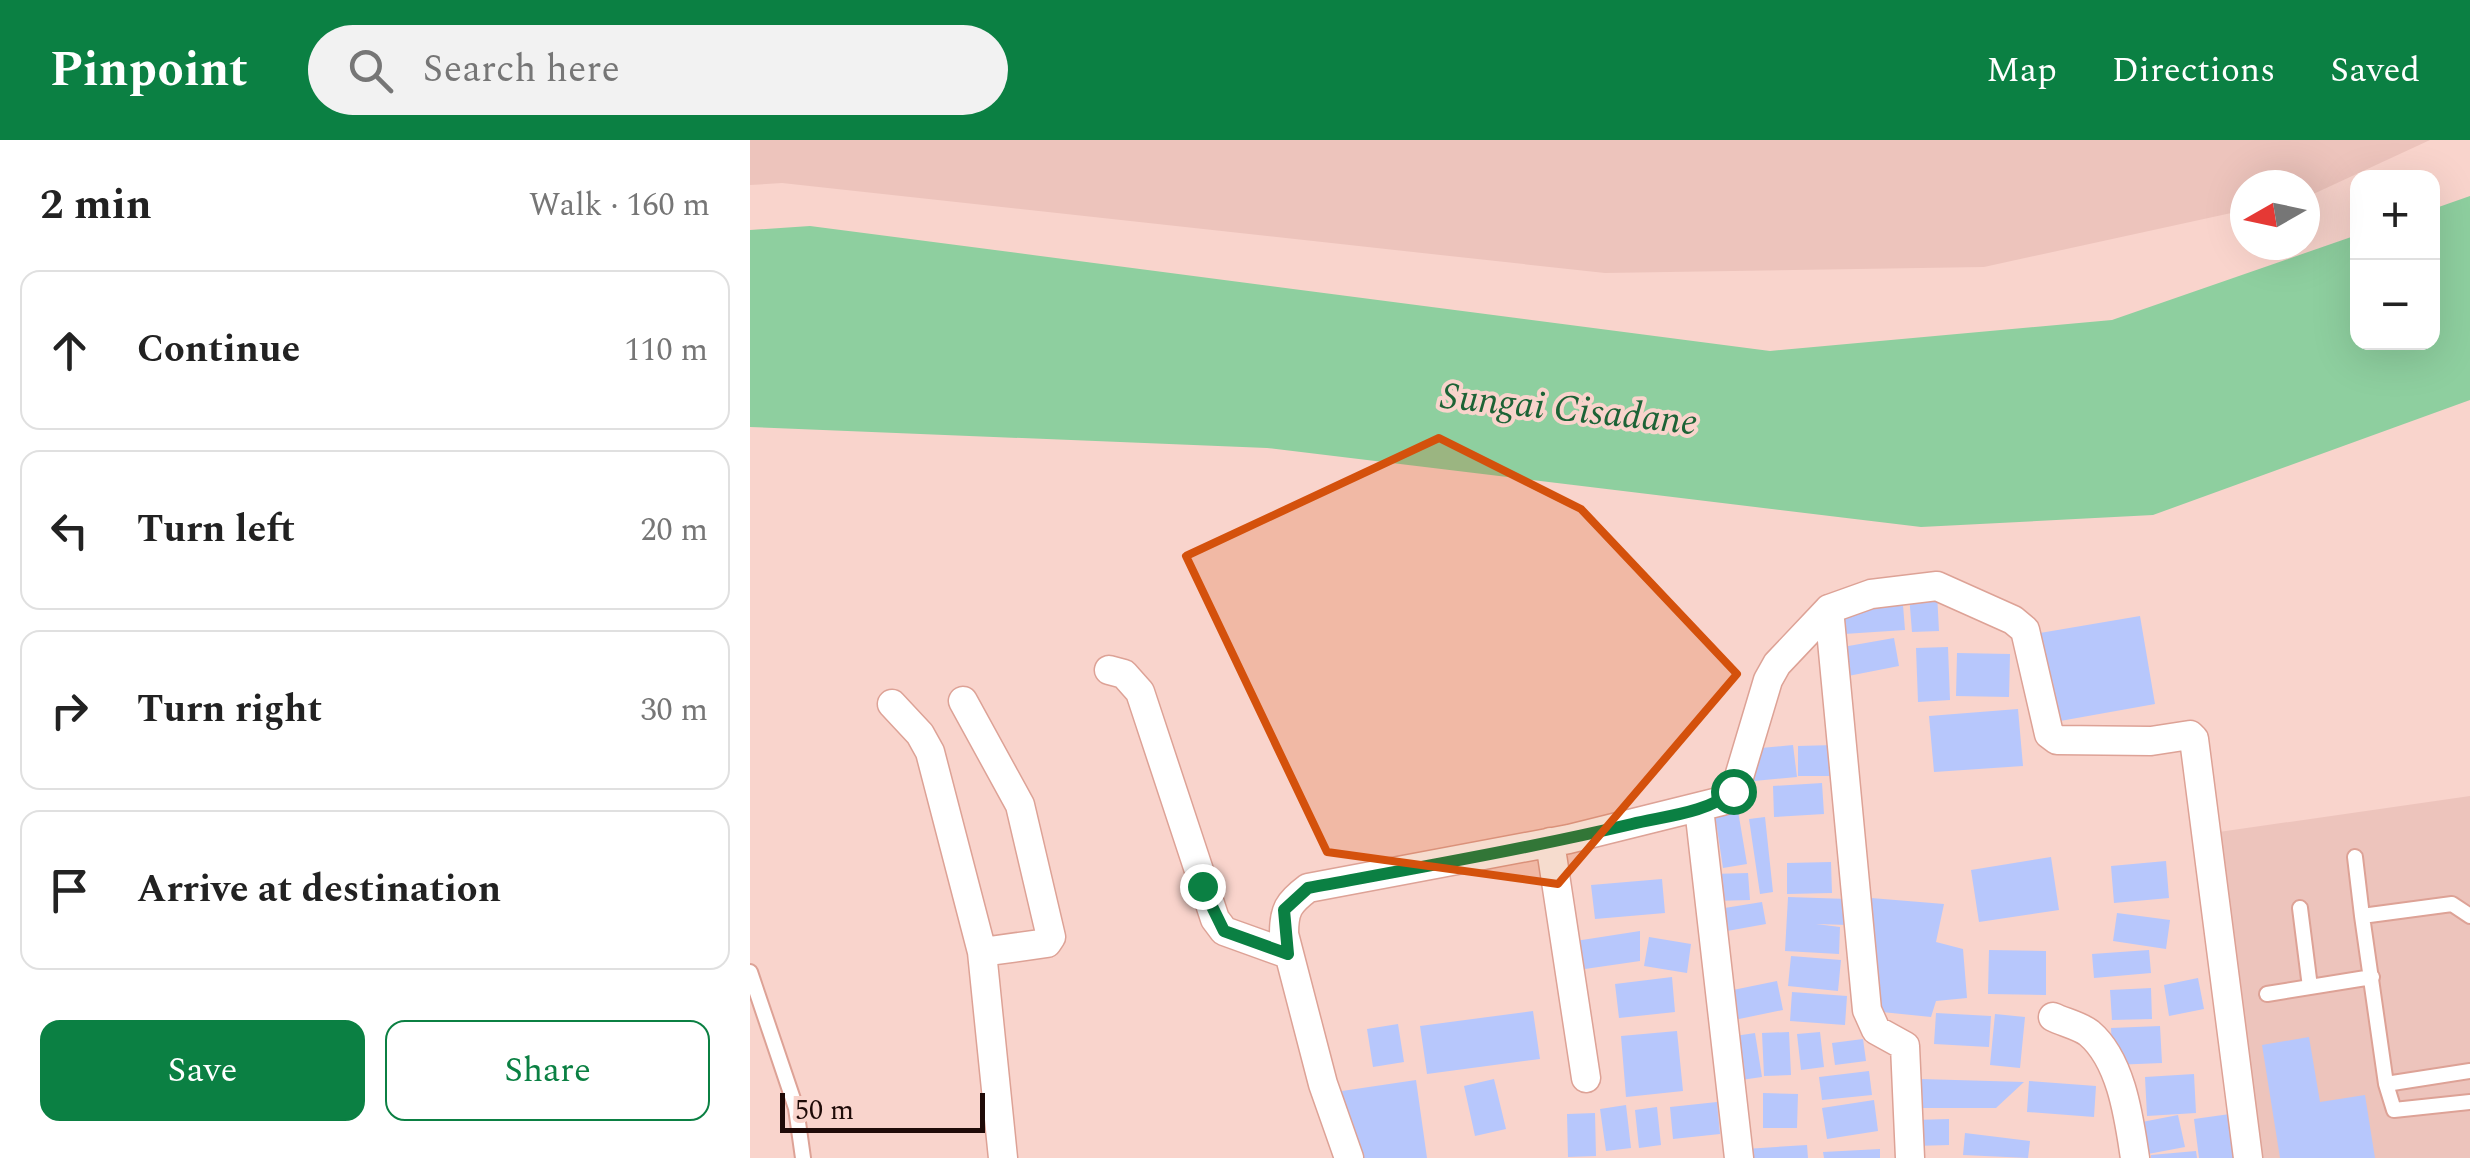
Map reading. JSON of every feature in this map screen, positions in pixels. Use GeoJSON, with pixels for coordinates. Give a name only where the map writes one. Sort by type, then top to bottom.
{"type":"FeatureCollection","features":[{"type":"Feature","properties":{"kind":"street"},"geometry":{"type":"LineString","coordinates":[[1349,1158],[1323,1084],[1288,954],[1284,910],[1308,888],[1550,842],[1722,801],[1733,791],[1768,680],[1777,664],[1829,609],[1872,594],[1949,588],[2025,630],[2049,734],[2057,740],[2193,736],[2248,1158]]}},
{"type":"Feature","properties":{"kind":"street"},"geometry":{"type":"LineString","coordinates":[[1829,609],[1867,1010],[1876,1030],[1905,1046],[1910,1158]]}},
{"type":"Feature","properties":{"kind":"street"},"geometry":{"type":"LineString","coordinates":[[1109,670],[1124,674],[1140,692],[1215,919],[1224,931],[1288,954]]}},
{"type":"Feature","properties":{"kind":"street"},"geometry":{"type":"LineString","coordinates":[[963,701],[1020,805],[1051,937],[1047,944],[982,952]]}},
{"type":"Feature","properties":{"kind":"street"},"geometry":{"type":"LineString","coordinates":[[892,704],[920,734],[930,752],[982,952],[1004,1158]]}},
{"type":"Feature","properties":{"kind":"street"},"geometry":{"type":"LineString","coordinates":[[1699,808],[1740,1158]]}},
{"type":"Feature","properties":{"kind":"street"},"geometry":{"type":"LineString","coordinates":[[1550,842],[1586,1078]]}},
{"type":"Feature","properties":{"kind":"street"},"geometry":{"type":"LineString","coordinates":[[2053,1017],[2090,1034],[2109,1064],[2126,1096],[2135,1158]]}},
{"type":"Feature","properties":{"kind":"lane"},"geometry":{"type":"LineString","coordinates":[[2355,858],[2386,1084],[2394,1110],[2470,1102]]}},
{"type":"Feature","properties":{"kind":"lane"},"geometry":{"type":"LineString","coordinates":[[2362,916],[2452,904],[2470,916]]}},
{"type":"Feature","properties":{"kind":"lane"},"geometry":{"type":"LineString","coordinates":[[2300,908],[2310,986]]}},
{"type":"Feature","properties":{"kind":"lane"},"geometry":{"type":"LineString","coordinates":[[750,972],[796,1108],[803,1158]]}},
{"type":"Feature","properties":{"kind":"lane"},"geometry":{"type":"LineString","coordinates":[[2267,994],[2372,977]]}},
{"type":"Feature","properties":{"kind":"lane"},"geometry":{"type":"LineString","coordinates":[[2386,1084],[2470,1070]]}},
{"type":"Feature","properties":{"kind":"highlighted area"},"geometry":{"type":"Polygon","coordinates":[[[1439,438],[1581,509],[1737,674],[1558,884],[1327,852],[1186,556],[1439,438]]]}},
{"type":"Feature","properties":{"kind":"shaded area"},"geometry":{"type":"Polygon","coordinates":[[[750,140],[2430,140],[2365,170],[2350,170],[2350,177],[2320,191],[2320,170],[2230,170],[2230,213],[1984,267],[1605,273],[782,183],[750,185],[750,140]]]}},
{"type":"Feature","properties":{"kind":"shaded area"},"geometry":{"type":"Polygon","coordinates":[[[2470,796],[2470,1158],[2257,1158],[2212,833],[2470,796]]]}},
{"type":"Feature","properties":{"kind":"water","name":"Sungai Cisadane"},"geometry":{"type":"Polygon","coordinates":[[[2470,196],[2470,400],[2153,515],[1921,527],[1267,448],[750,427],[750,230],[810,226],[1770,351],[2112,320],[2285,260],[2320,260],[2320,248],[2350,237],[2350,350],[2440,350],[2440,207],[2470,196]]]}},
{"type":"Feature","properties":{"kind":"building"},"geometry":{"type":"Polygon","coordinates":[[[1937,593],[1939,631],[1912,632],[1909,595],[1937,593]]]}},
{"type":"Feature","properties":{"kind":"building"},"geometry":{"type":"Polygon","coordinates":[[[1903,605],[1905,630],[1844,634],[1841,609],[1903,605]]]}},
{"type":"Feature","properties":{"kind":"building"},"geometry":{"type":"Polygon","coordinates":[[[2140,616],[2155,704],[2049,723],[2034,634],[2140,616]]]}},
{"type":"Feature","properties":{"kind":"building"},"geometry":{"type":"Polygon","coordinates":[[[1894,638],[1899,666],[1843,677],[1837,648],[1894,638]]]}},
{"type":"Feature","properties":{"kind":"building"},"geometry":{"type":"Polygon","coordinates":[[[1948,647],[1950,700],[1918,702],[1916,648],[1948,647]]]}},
{"type":"Feature","properties":{"kind":"building"},"geometry":{"type":"Polygon","coordinates":[[[1957,653],[2010,654],[2009,697],[1956,696],[1957,653]]]}},
{"type":"Feature","properties":{"kind":"building"},"geometry":{"type":"Polygon","coordinates":[[[2018,709],[2023,766],[1934,772],[1929,716],[2018,709]]]}},
{"type":"Feature","properties":{"kind":"building"},"geometry":{"type":"Polygon","coordinates":[[[1793,745],[1797,777],[1754,781],[1750,749],[1793,745]]]}},
{"type":"Feature","properties":{"kind":"building"},"geometry":{"type":"Polygon","coordinates":[[[1834,745],[1834,776],[1798,776],[1798,746],[1834,745]]]}},
{"type":"Feature","properties":{"kind":"building"},"geometry":{"type":"Polygon","coordinates":[[[1822,783],[1824,814],[1774,817],[1773,786],[1822,783]]]}},
{"type":"Feature","properties":{"kind":"building"},"geometry":{"type":"Polygon","coordinates":[[[1737,805],[1747,864],[1723,868],[1714,809],[1737,805]]]}},
{"type":"Feature","properties":{"kind":"building"},"geometry":{"type":"Polygon","coordinates":[[[1765,817],[1773,892],[1760,894],[1749,819],[1765,817]]]}},
{"type":"Feature","properties":{"kind":"building"},"geometry":{"type":"Polygon","coordinates":[[[2051,857],[2059,910],[1979,922],[1971,870],[2051,857]]]}},
{"type":"Feature","properties":{"kind":"building"},"geometry":{"type":"Polygon","coordinates":[[[2166,861],[2169,898],[2114,903],[2111,866],[2166,861]]]}},
{"type":"Feature","properties":{"kind":"building"},"geometry":{"type":"Polygon","coordinates":[[[1831,862],[1832,893],[1787,894],[1787,863],[1831,862]]]}},
{"type":"Feature","properties":{"kind":"building"},"geometry":{"type":"Polygon","coordinates":[[[1748,873],[1750,900],[1713,901],[1712,874],[1748,873]]]}},
{"type":"Feature","properties":{"kind":"building"},"geometry":{"type":"Polygon","coordinates":[[[1662,879],[1665,913],[1595,919],[1591,885],[1662,879]]]}},
{"type":"Feature","properties":{"kind":"building"},"geometry":{"type":"Polygon","coordinates":[[[1788,897],[1848,899],[1847,925],[1816,924],[1840,927],[1839,954],[1785,951],[1788,897]]]}},
{"type":"Feature","properties":{"kind":"building"},"geometry":{"type":"Polygon","coordinates":[[[1871,898],[1944,904],[1936,942],[1963,949],[1967,998],[1936,1001],[1931,1017],[1872,1011],[1871,898]]]}},
{"type":"Feature","properties":{"kind":"building"},"geometry":{"type":"Polygon","coordinates":[[[1762,902],[1766,924],[1716,933],[1712,910],[1762,902]]]}},
{"type":"Feature","properties":{"kind":"building"},"geometry":{"type":"Polygon","coordinates":[[[2117,913],[2170,920],[2166,949],[2113,941],[2117,913]]]}},
{"type":"Feature","properties":{"kind":"building"},"geometry":{"type":"Polygon","coordinates":[[[1640,931],[1640,961],[1578,970],[1569,942],[1640,931]]]}},
{"type":"Feature","properties":{"kind":"building"},"geometry":{"type":"Polygon","coordinates":[[[1649,937],[1691,944],[1687,973],[1644,966],[1649,937]]]}},
{"type":"Feature","properties":{"kind":"building"},"geometry":{"type":"Polygon","coordinates":[[[1989,950],[2046,951],[2046,995],[1988,994],[1989,950]]]}},
{"type":"Feature","properties":{"kind":"building"},"geometry":{"type":"Polygon","coordinates":[[[2149,950],[2151,973],[2094,978],[2092,954],[2149,950]]]}},
{"type":"Feature","properties":{"kind":"building"},"geometry":{"type":"Polygon","coordinates":[[[1791,956],[1841,960],[1838,991],[1788,986],[1791,956]]]}},
{"type":"Feature","properties":{"kind":"building"},"geometry":{"type":"Polygon","coordinates":[[[1672,977],[1675,1012],[1619,1018],[1615,984],[1672,977]]]}},
{"type":"Feature","properties":{"kind":"building"},"geometry":{"type":"Polygon","coordinates":[[[2198,978],[2204,1009],[2169,1016],[2164,985],[2198,978]]]}},
{"type":"Feature","properties":{"kind":"building"},"geometry":{"type":"Polygon","coordinates":[[[1777,981],[1783,1010],[1734,1020],[1728,991],[1777,981]]]}},
{"type":"Feature","properties":{"kind":"building"},"geometry":{"type":"Polygon","coordinates":[[[2151,988],[2152,1019],[2112,1020],[2110,990],[2151,988]]]}},
{"type":"Feature","properties":{"kind":"building"},"geometry":{"type":"Polygon","coordinates":[[[1792,992],[1847,996],[1845,1025],[1790,1021],[1792,992]]]}},
{"type":"Feature","properties":{"kind":"building"},"geometry":{"type":"Polygon","coordinates":[[[1533,1011],[1540,1059],[1427,1074],[1420,1026],[1533,1011]]]}},
{"type":"Feature","properties":{"kind":"building"},"geometry":{"type":"Polygon","coordinates":[[[1936,1013],[1991,1016],[1989,1047],[1934,1044],[1936,1013]]]}},
{"type":"Feature","properties":{"kind":"building"},"geometry":{"type":"Polygon","coordinates":[[[1995,1014],[2025,1017],[2020,1068],[1990,1065],[1995,1014]]]}},
{"type":"Feature","properties":{"kind":"building"},"geometry":{"type":"Polygon","coordinates":[[[1398,1024],[1404,1062],[1373,1067],[1367,1029],[1398,1024]]]}},
{"type":"Feature","properties":{"kind":"building"},"geometry":{"type":"Polygon","coordinates":[[[2160,1026],[2162,1063],[2113,1065],[2111,1028],[2160,1026]]]}},
{"type":"Feature","properties":{"kind":"building"},"geometry":{"type":"Polygon","coordinates":[[[1677,1031],[1683,1091],[1626,1097],[1621,1036],[1677,1031]]]}},
{"type":"Feature","properties":{"kind":"building"},"geometry":{"type":"Polygon","coordinates":[[[1789,1032],[1791,1075],[1764,1076],[1762,1033],[1789,1032]]]}},
{"type":"Feature","properties":{"kind":"building"},"geometry":{"type":"Polygon","coordinates":[[[1820,1032],[1824,1067],[1801,1070],[1797,1034],[1820,1032]]]}},
{"type":"Feature","properties":{"kind":"building"},"geometry":{"type":"Polygon","coordinates":[[[1755,1033],[1762,1077],[1741,1080],[1735,1036],[1755,1033]]]}},
{"type":"Feature","properties":{"kind":"building"},"geometry":{"type":"Polygon","coordinates":[[[2309,1037],[2320,1102],[2365,1095],[2375,1158],[2280,1158],[2262,1045],[2309,1037]]]}},
{"type":"Feature","properties":{"kind":"building"},"geometry":{"type":"Polygon","coordinates":[[[1863,1039],[1866,1061],[1835,1065],[1832,1043],[1863,1039]]]}},
{"type":"Feature","properties":{"kind":"building"},"geometry":{"type":"Polygon","coordinates":[[[1869,1071],[1872,1095],[1822,1100],[1819,1077],[1869,1071]]]}},
{"type":"Feature","properties":{"kind":"building"},"geometry":{"type":"Polygon","coordinates":[[[2194,1074],[2196,1113],[2147,1116],[2145,1077],[2194,1074]]]}},
{"type":"Feature","properties":{"kind":"building"},"geometry":{"type":"Polygon","coordinates":[[[1494,1079],[1506,1129],[1475,1136],[1464,1086],[1494,1079]]]}},
{"type":"Feature","properties":{"kind":"building"},"geometry":{"type":"Polygon","coordinates":[[[1921,1079],[2024,1082],[1996,1108],[1920,1108],[1921,1079]]]}},
{"type":"Feature","properties":{"kind":"building"},"geometry":{"type":"Polygon","coordinates":[[[1416,1080],[1427,1158],[1352,1158],[1342,1091],[1416,1080]]]}},
{"type":"Feature","properties":{"kind":"building"},"geometry":{"type":"Polygon","coordinates":[[[2029,1081],[2096,1086],[2094,1117],[2027,1112],[2029,1081]]]}},
{"type":"Feature","properties":{"kind":"building"},"geometry":{"type":"Polygon","coordinates":[[[1763,1093],[1798,1094],[1797,1128],[1763,1128],[1763,1093]]]}},
{"type":"Feature","properties":{"kind":"building"},"geometry":{"type":"Polygon","coordinates":[[[1874,1100],[1878,1131],[1827,1139],[1822,1108],[1874,1100]]]}},
{"type":"Feature","properties":{"kind":"building"},"geometry":{"type":"Polygon","coordinates":[[[1717,1102],[1720,1134],[1673,1139],[1670,1107],[1717,1102]]]}},
{"type":"Feature","properties":{"kind":"building"},"geometry":{"type":"Polygon","coordinates":[[[1626,1105],[1631,1148],[1606,1151],[1600,1109],[1626,1105]]]}},
{"type":"Feature","properties":{"kind":"building"},"geometry":{"type":"Polygon","coordinates":[[[1657,1107],[1661,1145],[1639,1148],[1635,1110],[1657,1107]]]}},
{"type":"Feature","properties":{"kind":"building"},"geometry":{"type":"Polygon","coordinates":[[[1595,1113],[1596,1156],[1568,1157],[1567,1114],[1595,1113]]]}},
{"type":"Feature","properties":{"kind":"building"},"geometry":{"type":"Polygon","coordinates":[[[2230,1114],[2236,1158],[2199,1158],[2194,1119],[2230,1114]]]}},
{"type":"Feature","properties":{"kind":"building"},"geometry":{"type":"Polygon","coordinates":[[[2178,1115],[2185,1147],[2148,1154],[2142,1122],[2178,1115]]]}},
{"type":"Feature","properties":{"kind":"building"},"geometry":{"type":"Polygon","coordinates":[[[1949,1119],[1949,1145],[1914,1146],[1914,1120],[1949,1119]]]}},
{"type":"Feature","properties":{"kind":"building"},"geometry":{"type":"Polygon","coordinates":[[[1965,1133],[2030,1141],[2028,1158],[1963,1155],[1965,1133]]]}},
{"type":"Feature","properties":{"kind":"building"},"geometry":{"type":"Polygon","coordinates":[[[1807,1145],[1808,1158],[1746,1158],[1745,1149],[1807,1145]]]}},
{"type":"Feature","properties":{"kind":"building"},"geometry":{"type":"Polygon","coordinates":[[[1880,1149],[1880,1158],[1824,1158],[1823,1152],[1880,1149]]]}},
{"type":"Feature","properties":{"kind":"building"},"geometry":{"type":"Polygon","coordinates":[[[2196,1151],[2197,1158],[2151,1158],[2151,1155],[2196,1151]]]}},
{"type":"Feature","properties":{"kind":"route"},"geometry":{"type":"LineString","coordinates":[[1202,886],[1224,931],[1288,954],[1284,910],[1308,888],[1569,839],[1699,808],[1722,801],[1733,791]]}}]}
